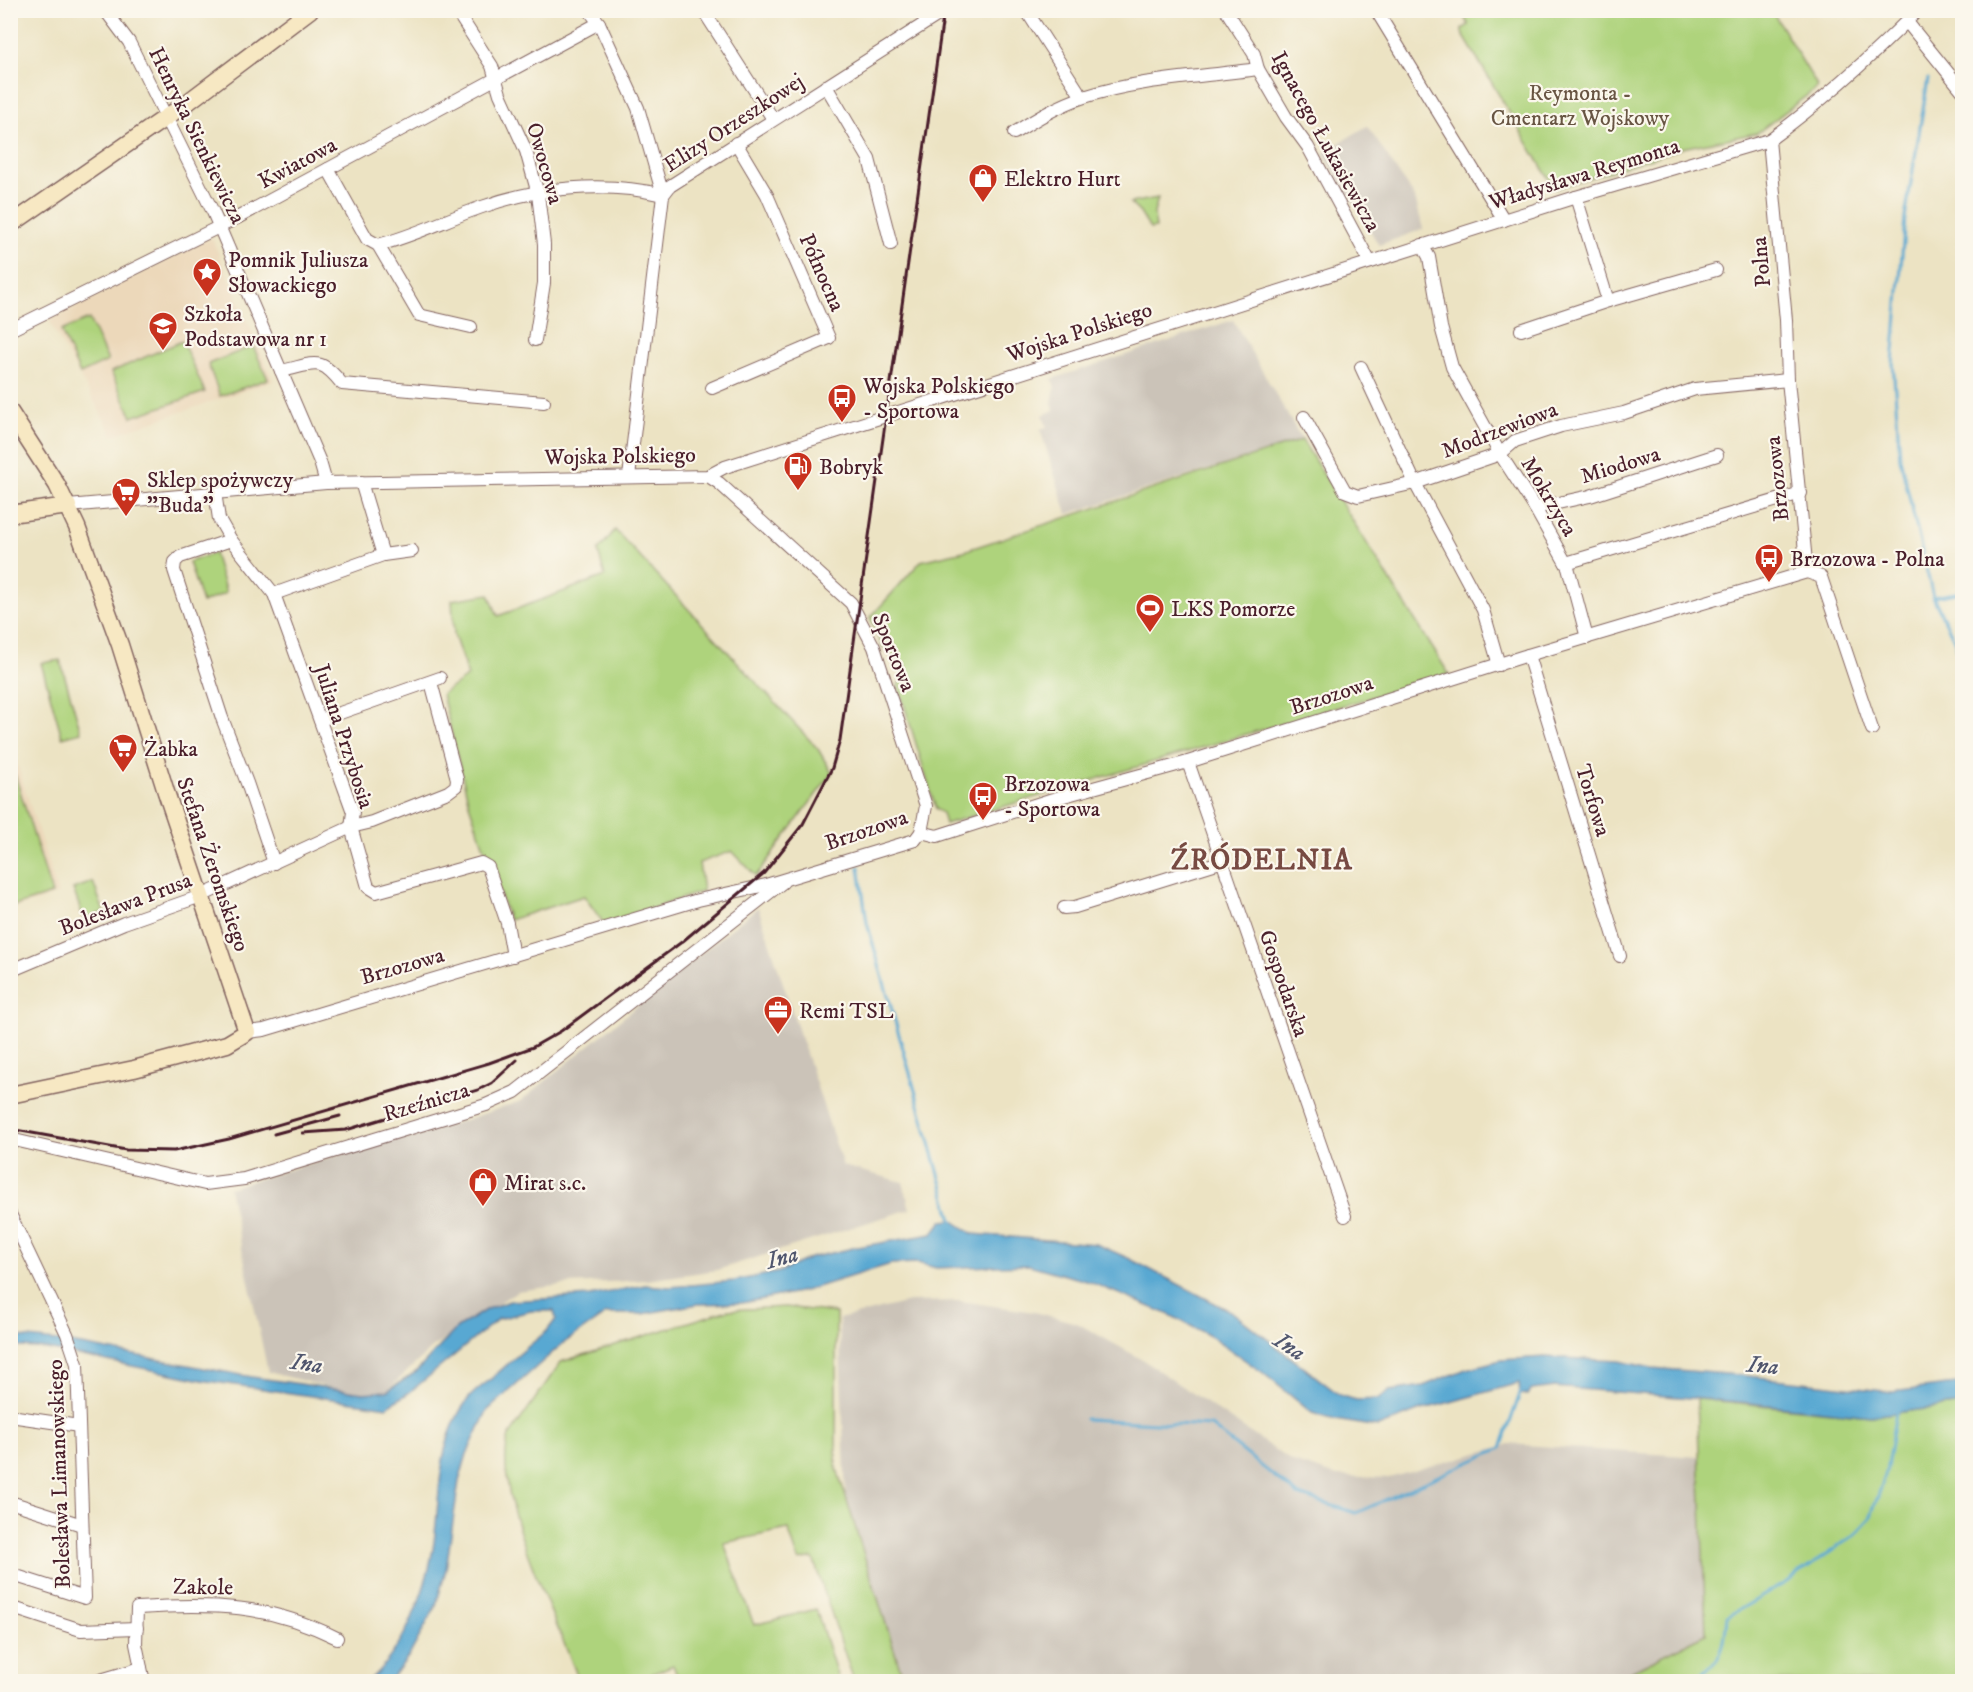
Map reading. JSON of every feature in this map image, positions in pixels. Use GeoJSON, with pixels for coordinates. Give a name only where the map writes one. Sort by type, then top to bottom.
{"type":"FeatureCollection","features":[{"type":"Feature","properties":{"kind":"street","name":"Henryka Sienkiewicza"},"geometry":{"type":"LineString","coordinates":[[105,10],[129,42],[219,225],[320,462],[326,483]]}},
{"type":"Feature","properties":{"kind":"street"},"geometry":{"type":"LineString","coordinates":[[10,225],[166,118],[310,10]]}},
{"type":"Feature","properties":{"kind":"street","name":"Owocowa"},"geometry":{"type":"LineString","coordinates":[[456,10],[497,78],[500,94],[526,151],[538,194],[544,244],[544,283],[534,340]]}},
{"type":"Feature","properties":{"kind":"street"},"geometry":{"type":"LineString","coordinates":[[378,245],[483,206],[538,194],[615,187],[663,195],[638,108],[599,23],[589,10]]}},
{"type":"Feature","properties":{"kind":"street"},"geometry":{"type":"LineString","coordinates":[[703,10],[773,119]]}},
{"type":"Feature","properties":{"kind":"street","name":"Elizy Orzeszkowej"},"geometry":{"type":"LineString","coordinates":[[629,477],[663,195],[670,186],[946,10]]}},
{"type":"Feature","properties":{"kind":"street"},"geometry":{"type":"LineString","coordinates":[[1026,10],[1082,97]]}},
{"type":"Feature","properties":{"kind":"street","name":"Ignacego Łukasiewicza"},"geometry":{"type":"LineString","coordinates":[[1226,10],[1254,54],[1258,69],[1286,117],[1308,147],[1370,262]]}},
{"type":"Feature","properties":{"kind":"street"},"geometry":{"type":"LineString","coordinates":[[1376,10],[1504,220]]}},
{"type":"Feature","properties":{"kind":"street","name":"Władysława Reymonta"},"geometry":{"type":"LineString","coordinates":[[1239,304],[1576,197],[1769,140],[1805,114],[1918,10]]}},
{"type":"Feature","properties":{"kind":"street"},"geometry":{"type":"LineString","coordinates":[[1906,22],[1962,90]]}},
{"type":"Feature","properties":{"kind":"street","name":"Kwiatowa"},"geometry":{"type":"LineString","coordinates":[[10,330],[328,169],[599,23]]}},
{"type":"Feature","properties":{"kind":"street"},"geometry":{"type":"LineString","coordinates":[[1014,133],[1052,110],[1082,97],[1122,86],[1258,69]]}},
{"type":"Feature","properties":{"kind":"street"},"geometry":{"type":"LineString","coordinates":[[826,86],[869,159],[891,244]]}},
{"type":"Feature","properties":{"kind":"street","name":"Polna"},"geometry":{"type":"LineString","coordinates":[[1769,140],[1786,320],[1788,380]]}},
{"type":"Feature","properties":{"kind":"street","name":"Północna"},"geometry":{"type":"LineString","coordinates":[[712,388],[829,338],[767,195],[736,143]]}},
{"type":"Feature","properties":{"kind":"street"},"geometry":{"type":"LineString","coordinates":[[328,169],[367,239],[378,245],[419,315],[471,327]]}},
{"type":"Feature","properties":{"kind":"street"},"geometry":{"type":"LineString","coordinates":[[1576,197],[1608,301]]}},
{"type":"Feature","properties":{"kind":"street","name":"Mokrzyca"},"geometry":{"type":"LineString","coordinates":[[1422,245],[1429,257],[1441,327],[1452,367],[1500,454],[1535,508],[1566,563],[1587,638]]}},
{"type":"Feature","properties":{"kind":"street"},"geometry":{"type":"LineString","coordinates":[[1521,330],[1608,301],[1716,270]]}},
{"type":"Feature","properties":{"kind":"street","name":"Wojska Polskiego"},"geometry":{"type":"LineString","coordinates":[[10,514],[68,506],[326,483],[708,477],[725,467],[1239,304]]}},
{"type":"Feature","properties":{"kind":"street"},"geometry":{"type":"LineString","coordinates":[[281,371],[317,363],[329,367],[342,384],[544,402]]}},
{"type":"Feature","properties":{"kind":"street"},"geometry":{"type":"LineString","coordinates":[[1361,367],[1416,483],[1483,610],[1498,665]]}},
{"type":"Feature","properties":{"kind":"street","name":"Modrzewiowa"},"geometry":{"type":"LineString","coordinates":[[1304,417],[1345,491],[1358,496],[1416,483],[1500,454],[1515,441],[1561,426],[1624,413],[1695,389],[1788,380]]}},
{"type":"Feature","properties":{"kind":"street","name":"Brzozowa"},"geometry":{"type":"LineString","coordinates":[[10,1093],[134,1069],[227,1044],[247,1032],[264,1030],[698,900],[789,878],[915,840],[921,832],[937,836],[1053,799],[1188,762],[1528,655],[1808,572],[1788,380]]}},
{"type":"Feature","properties":{"kind":"street","name":"Stefana Żeromskiego"},"geometry":{"type":"LineString","coordinates":[[10,412],[68,506],[116,635],[247,1032]]}},
{"type":"Feature","properties":{"kind":"street","name":"Miodowa"},"geometry":{"type":"LineString","coordinates":[[1535,508],[1590,496],[1717,455]]}},
{"type":"Feature","properties":{"kind":"street","name":"Sportowa"},"geometry":{"type":"LineString","coordinates":[[708,477],[719,483],[851,603],[874,647],[913,763],[926,806],[921,832]]}},
{"type":"Feature","properties":{"kind":"street"},"geometry":{"type":"LineString","coordinates":[[361,482],[383,555]]}},
{"type":"Feature","properties":{"kind":"street","name":"Juliana Przybosia"},"geometry":{"type":"LineString","coordinates":[[214,492],[219,519],[231,540],[274,594],[353,812],[351,827],[368,887],[375,892],[481,863],[488,867],[507,923],[513,956]]}},
{"type":"Feature","properties":{"kind":"street"},"geometry":{"type":"LineString","coordinates":[[1566,563],[1801,493]]}},
{"type":"Feature","properties":{"kind":"street"},"geometry":{"type":"LineString","coordinates":[[231,540],[180,557],[175,562],[174,570],[222,718],[248,783],[274,863]]}},
{"type":"Feature","properties":{"kind":"street"},"geometry":{"type":"LineString","coordinates":[[274,594],[383,555],[412,551]]}},
{"type":"Feature","properties":{"kind":"street"},"geometry":{"type":"LineString","coordinates":[[1808,572],[1821,577],[1872,729]]}},
{"type":"Feature","properties":{"kind":"street","name":"Torfowa"},"geometry":{"type":"LineString","coordinates":[[1528,655],[1620,956]]}},
{"type":"Feature","properties":{"kind":"street","name":"Bolesława Prusa"},"geometry":{"type":"LineString","coordinates":[[10,971],[124,923],[201,896],[351,827],[383,818],[448,792],[456,786],[457,779],[435,680],[320,720]]}},
{"type":"Feature","properties":{"kind":"street","name":"Gospodarska"},"geometry":{"type":"LineString","coordinates":[[1188,762],[1220,862],[1344,1216]]}},
{"type":"Feature","properties":{"kind":"street"},"geometry":{"type":"LineString","coordinates":[[1064,908],[1075,907],[1220,862]]}},
{"type":"Feature","properties":{"kind":"street","name":"Rzeźnicza"},"geometry":{"type":"LineString","coordinates":[[10,1139],[205,1184],[244,1179],[486,1105],[515,1092],[789,878]]}},
{"type":"Feature","properties":{"kind":"street","name":"Bolesława Limanowskiego"},"geometry":{"type":"LineString","coordinates":[[10,1214],[67,1334],[77,1364],[85,1598],[10,1574]]}},
{"type":"Feature","properties":{"kind":"street"},"geometry":{"type":"LineString","coordinates":[[10,1416],[79,1426]]}},
{"type":"Feature","properties":{"kind":"street"},"geometry":{"type":"LineString","coordinates":[[10,1502],[82,1525]]}},
{"type":"Feature","properties":{"kind":"street","name":"Zakole"},"geometry":{"type":"LineString","coordinates":[[144,1682],[136,1644],[137,1608],[182,1605],[255,1608],[306,1622],[337,1638]]}},
{"type":"Feature","properties":{"kind":"street"},"geometry":{"type":"LineString","coordinates":[[10,1607],[81,1630],[137,1628]]}},
{"type":"Feature","properties":{"kind":"street"},"geometry":{"type":"LineString","coordinates":[[10,1617],[27,1612]]}},
{"type":"Feature","properties":{"kind":"street"},"geometry":{"type":"LineString","coordinates":[[94,1682],[141,1668]]}},
{"type":"Feature","properties":{"kind":"shaded area"},"geometry":{"type":"Polygon","coordinates":[[[1367,126],[1415,198],[1423,229],[1379,245],[1323,153],[1367,126]]]}},
{"type":"Feature","properties":{"kind":"shaded area","name":"Szkoła Podstawowa nr 1"},"geometry":{"type":"Polygon","coordinates":[[[212,238],[273,381],[113,435],[49,321],[212,238]]]}},
{"type":"Feature","properties":{"kind":"shaded area"},"geometry":{"type":"Polygon","coordinates":[[[1233,320],[1302,440],[1067,514],[1040,429],[1047,427],[1043,415],[1054,410],[1052,403],[1055,387],[1052,379],[1233,320]]]}},
{"type":"Feature","properties":{"kind":"shaded area"},"geometry":{"type":"Polygon","coordinates":[[[10,741],[58,894],[11,909],[10,909],[10,741]]]}},
{"type":"Feature","properties":{"kind":"shaded area"},"geometry":{"type":"Polygon","coordinates":[[[758,907],[843,1166],[903,1182],[910,1209],[717,1270],[647,1280],[570,1284],[517,1291],[433,1347],[378,1399],[268,1372],[229,1188],[391,1139],[412,1138],[521,1101],[758,907]]]}},
{"type":"Feature","properties":{"kind":"shaded area"},"geometry":{"type":"Polygon","coordinates":[[[960,1301],[1034,1312],[1077,1323],[1143,1360],[1293,1462],[1337,1476],[1389,1478],[1509,1444],[1699,1457],[1706,1634],[1609,1681],[998,1682],[997,1679],[989,1682],[905,1681],[846,1501],[839,1319],[909,1302],[960,1301]]]}},
{"type":"Feature","properties":{"kind":"green space","name":"Reymonta - Cmentarz Wojskowy"},"geometry":{"type":"Polygon","coordinates":[[[1460,11],[1772,11],[1818,87],[1757,133],[1682,148],[1555,189],[1462,33],[1462,29],[1469,25],[1460,11]]]}},
{"type":"Feature","properties":{"kind":"green space"},"geometry":{"type":"Polygon","coordinates":[[[1158,198],[1154,213],[1156,228],[1150,229],[1140,213],[1130,203],[1158,198]]]}},
{"type":"Feature","properties":{"kind":"green space"},"geometry":{"type":"Polygon","coordinates":[[[89,319],[108,361],[80,374],[61,331],[89,319]]]}},
{"type":"Feature","properties":{"kind":"green space"},"geometry":{"type":"Polygon","coordinates":[[[182,341],[205,392],[132,417],[111,372],[182,341]]]}},
{"type":"Feature","properties":{"kind":"green space"},"geometry":{"type":"Polygon","coordinates":[[[253,346],[268,379],[220,396],[208,364],[253,346]]]}},
{"type":"Feature","properties":{"kind":"green space","name":"LKS Pomorze"},"geometry":{"type":"Polygon","coordinates":[[[1302,440],[1449,674],[945,824],[942,813],[936,809],[898,685],[905,675],[905,665],[882,647],[870,618],[921,561],[964,551],[1302,440]]]}},
{"type":"Feature","properties":{"kind":"green space"},"geometry":{"type":"Polygon","coordinates":[[[615,530],[818,749],[832,773],[756,876],[732,851],[699,863],[703,891],[605,925],[584,896],[509,920],[469,804],[442,694],[468,676],[454,635],[452,600],[489,594],[498,616],[605,576],[598,551],[615,530]]]}},
{"type":"Feature","properties":{"kind":"green space"},"geometry":{"type":"Polygon","coordinates":[[[214,553],[226,593],[202,603],[189,562],[214,553]]]}},
{"type":"Feature","properties":{"kind":"green space"},"geometry":{"type":"Polygon","coordinates":[[[60,660],[81,732],[62,737],[41,663],[60,660]]]}},
{"type":"Feature","properties":{"kind":"green space"},"geometry":{"type":"Polygon","coordinates":[[[15,775],[52,894],[11,907],[10,776],[15,775]]]}},
{"type":"Feature","properties":{"kind":"green space"},"geometry":{"type":"Polygon","coordinates":[[[93,882],[104,912],[84,919],[73,889],[93,882]]]}},
{"type":"Feature","properties":{"kind":"green space"},"geometry":{"type":"Polygon","coordinates":[[[786,1307],[836,1313],[836,1466],[904,1681],[854,1681],[813,1558],[799,1561],[788,1529],[724,1543],[754,1625],[816,1609],[839,1681],[679,1681],[673,1665],[636,1681],[579,1681],[517,1524],[509,1491],[506,1461],[509,1436],[561,1362],[728,1310],[786,1307]]]}},
{"type":"Feature","properties":{"kind":"green space"},"geometry":{"type":"Polygon","coordinates":[[[1697,1399],[1871,1416],[1962,1404],[1962,1681],[1609,1682],[1706,1634],[1697,1399]]]}},
{"type":"Feature","properties":{"kind":"water"},"geometry":{"type":"Polygon","coordinates":[[[952,1220],[973,1234],[1096,1244],[1128,1258],[1232,1312],[1341,1396],[1357,1400],[1379,1399],[1389,1391],[1423,1386],[1466,1369],[1501,1360],[1545,1357],[1619,1361],[1652,1368],[1893,1392],[1962,1383],[1962,1404],[1871,1416],[1740,1402],[1554,1387],[1532,1390],[1527,1395],[1520,1394],[1519,1383],[1418,1411],[1378,1427],[1335,1420],[1312,1413],[1262,1372],[1212,1337],[1170,1315],[1090,1282],[1029,1265],[936,1268],[918,1263],[891,1264],[804,1291],[742,1303],[698,1304],[642,1314],[606,1314],[561,1345],[487,1411],[467,1454],[459,1481],[446,1569],[436,1606],[410,1654],[390,1681],[367,1682],[392,1654],[402,1638],[425,1585],[433,1549],[441,1471],[457,1416],[473,1393],[547,1331],[556,1319],[554,1311],[531,1311],[498,1319],[410,1392],[387,1407],[207,1381],[47,1349],[11,1346],[11,1336],[65,1342],[252,1377],[363,1393],[387,1391],[416,1372],[457,1328],[487,1309],[510,1301],[590,1296],[645,1285],[670,1287],[734,1281],[779,1272],[810,1258],[932,1234],[942,1221],[952,1220]]]}},
{"type":"Feature","properties":{"kind":"waterway"},"geometry":{"type":"LineString","coordinates":[[1928,79],[1905,218],[1893,363],[1900,458],[1933,597],[1962,592]]}},
{"type":"Feature","properties":{"kind":"waterway"},"geometry":{"type":"LineString","coordinates":[[1933,597],[1955,641],[1962,668]]}},
{"type":"Feature","properties":{"kind":"waterway"},"geometry":{"type":"LineString","coordinates":[[859,867],[867,923],[952,1220]]}},
{"type":"Feature","properties":{"kind":"waterway"},"geometry":{"type":"LineString","coordinates":[[1085,1419],[1211,1426],[1298,1495],[1356,1513],[1501,1448],[1521,1391]]}},
{"type":"Feature","properties":{"kind":"waterway"},"geometry":{"type":"LineString","coordinates":[[1687,1682],[1707,1669],[1719,1657],[1727,1617],[1790,1580],[1856,1534],[1870,1519],[1886,1473],[1896,1412]]}},
{"type":"Feature","properties":{"kind":"railway"},"geometry":{"type":"LineString","coordinates":[[10,1129],[126,1150],[174,1151],[229,1139],[489,1063],[533,1047],[561,1031],[683,941],[764,873],[803,824],[832,768],[840,740],[944,10]]}},
{"type":"Feature","properties":{"kind":"railway"},"geometry":{"type":"LineString","coordinates":[[303,1133],[346,1130],[478,1090],[492,1083],[517,1060]]}},
{"type":"Feature","properties":{"kind":"railway"},"geometry":{"type":"LineString","coordinates":[[274,1134],[340,1116]]}},
{"type":"Feature","properties":{"kind":"place","name":"Elektro Hurt"},"geometry":{"type":"Point","coordinates":[983,204]}},
{"type":"Feature","properties":{"kind":"place","name":"Pomnik Juliusza Słowackiego"},"geometry":{"type":"Point","coordinates":[207,298]}},
{"type":"Feature","properties":{"kind":"place","name":"Szkoła Podstawowa nr 1"},"geometry":{"type":"Point","coordinates":[163,352]}},
{"type":"Feature","properties":{"kind":"place","name":"Wojska Polskiego - Sportowa"},"geometry":{"type":"Point","coordinates":[842,424]}},
{"type":"Feature","properties":{"kind":"place","name":"Bobryk"},"geometry":{"type":"Point","coordinates":[798,492]}},
{"type":"Feature","properties":{"kind":"place","name":"Sklep spożywczy \"Buda\""},"geometry":{"type":"Point","coordinates":[126,518]}},
{"type":"Feature","properties":{"kind":"place","name":"Brzozowa - Polna"},"geometry":{"type":"Point","coordinates":[1769,584]}},
{"type":"Feature","properties":{"kind":"place","name":"LKS Pomorze"},"geometry":{"type":"Point","coordinates":[1150,634]}},
{"type":"Feature","properties":{"kind":"place","name":"Żabka"},"geometry":{"type":"Point","coordinates":[123,774]}},
{"type":"Feature","properties":{"kind":"place","name":"Brzozowa - Sportowa"},"geometry":{"type":"Point","coordinates":[983,822]}},
{"type":"Feature","properties":{"kind":"place","name":"Remi TSL"},"geometry":{"type":"Point","coordinates":[778,1036]}},
{"type":"Feature","properties":{"kind":"place","name":"Mirat s.c."},"geometry":{"type":"Point","coordinates":[483,1208]}},
{"type":"Feature","properties":{"kind":"district","name":"ŹRÓDELNIA"},"geometry":{"type":"Point","coordinates":[1262,859]}},
{"type":"Feature","properties":{"kind":"water label","name":"Ina"},"geometry":{"type":"Point","coordinates":[782,1257]}},
{"type":"Feature","properties":{"kind":"water label","name":"Ina"},"geometry":{"type":"Point","coordinates":[1290,1346]}},
{"type":"Feature","properties":{"kind":"water label","name":"Ina"},"geometry":{"type":"Point","coordinates":[307,1363]}},
{"type":"Feature","properties":{"kind":"water label","name":"Ina"},"geometry":{"type":"Point","coordinates":[1763,1365]}}]}
